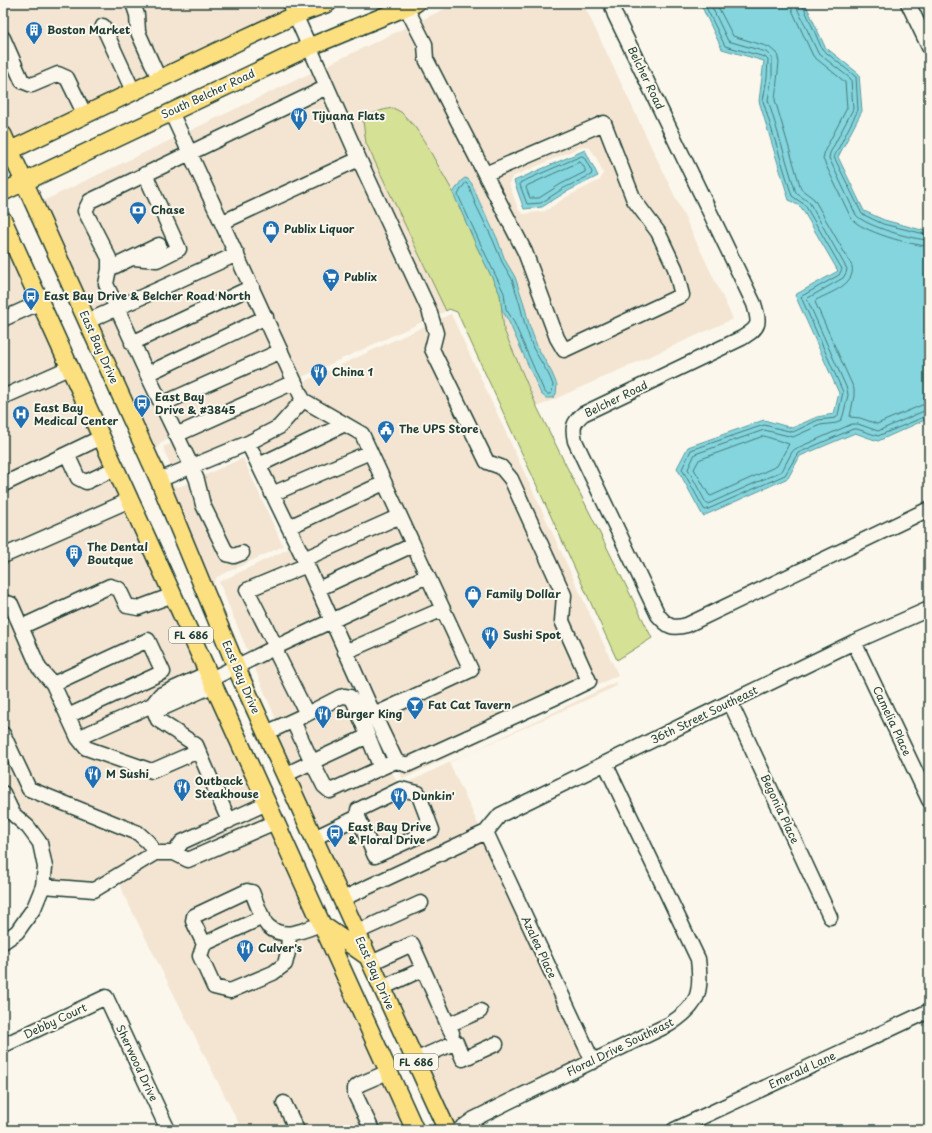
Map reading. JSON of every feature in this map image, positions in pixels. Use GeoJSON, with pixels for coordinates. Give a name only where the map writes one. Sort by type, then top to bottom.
{"type":"FeatureCollection","features":[{"type":"Feature","properties":{"kind":"main road"},"geometry":{"type":"LineString","coordinates":[[6,152],[159,79],[292,9],[328,3]]}},
{"type":"Feature","properties":{"kind":"main road","name":"South Belcher Road"},"geometry":{"type":"LineString","coordinates":[[3,192],[308,46],[409,4]]}},
{"type":"Feature","properties":{"kind":"main road","name":"East Bay Drive"},"geometry":{"type":"LineString","coordinates":[[3,135],[6,152],[24,182],[88,321],[159,480],[236,666],[447,1130]]}},
{"type":"Feature","properties":{"kind":"main road","name":"FL 686"},"geometry":{"type":"LineString","coordinates":[[3,220],[415,1130]]}},
{"type":"Feature","properties":{"kind":"main road"},"geometry":{"type":"LineString","coordinates":[[321,924],[369,959]]}},
{"type":"Feature","properties":{"kind":"street"},"geometry":{"type":"LineString","coordinates":[[133,3],[137,15],[138,32],[159,79]]}},
{"type":"Feature","properties":{"kind":"street","name":"Belcher Road"},"geometry":{"type":"LineString","coordinates":[[611,3],[754,304],[758,319],[754,330],[742,338],[583,414],[576,421],[573,430],[575,441],[658,615],[666,624],[676,628],[687,626],[929,509]]}},
{"type":"Feature","properties":{"kind":"street"},"geometry":{"type":"LineString","coordinates":[[908,3],[929,47]]}},
{"type":"Feature","properties":{"kind":"street"},"geometry":{"type":"LineString","coordinates":[[409,4],[425,44],[426,59],[525,252],[557,338],[564,350],[682,294],[675,268],[658,232],[634,200],[604,124],[485,174]]}},
{"type":"Feature","properties":{"kind":"street"},"geometry":{"type":"LineString","coordinates":[[248,442],[306,562],[396,761],[407,765],[589,681],[562,621],[564,595],[512,478],[501,467],[487,462],[432,349],[436,333],[429,310],[292,9]]}},
{"type":"Feature","properties":{"kind":"street"},"geometry":{"type":"LineString","coordinates":[[103,26],[133,92]]}},
{"type":"Feature","properties":{"kind":"street"},"geometry":{"type":"LineString","coordinates":[[3,38],[22,81],[32,85],[58,74],[67,78],[85,115]]}},
{"type":"Feature","properties":{"kind":"street"},"geometry":{"type":"LineString","coordinates":[[242,553],[234,556],[227,554],[203,505],[192,467],[132,343],[106,284],[109,269],[109,258],[85,211],[90,201],[327,87]]}},
{"type":"Feature","properties":{"kind":"street"},"geometry":{"type":"LineString","coordinates":[[171,112],[223,222],[303,400],[362,434],[471,670],[374,715]]}},
{"type":"Feature","properties":{"kind":"street"},"geometry":{"type":"LineString","coordinates":[[223,222],[359,159]]}},
{"type":"Feature","properties":{"kind":"street"},"geometry":{"type":"LineString","coordinates":[[133,258],[157,260],[179,249],[167,241],[145,174]]}},
{"type":"Feature","properties":{"kind":"street"},"geometry":{"type":"LineString","coordinates":[[109,269],[167,241]]}},
{"type":"Feature","properties":{"kind":"street"},"geometry":{"type":"LineString","coordinates":[[88,321],[237,254]]}},
{"type":"Feature","properties":{"kind":"street"},"geometry":{"type":"LineString","coordinates":[[132,343],[252,287]]}},
{"type":"Feature","properties":{"kind":"street"},"geometry":{"type":"LineString","coordinates":[[3,319],[40,302]]}},
{"type":"Feature","properties":{"kind":"street"},"geometry":{"type":"LineString","coordinates":[[147,374],[266,318]]}},
{"type":"Feature","properties":{"kind":"street"},"geometry":{"type":"LineString","coordinates":[[162,404],[281,351]]}},
{"type":"Feature","properties":{"kind":"street"},"geometry":{"type":"LineString","coordinates":[[3,397],[71,368]]}},
{"type":"Feature","properties":{"kind":"street"},"geometry":{"type":"LineString","coordinates":[[176,435],[294,382]]}},
{"type":"Feature","properties":{"kind":"street"},"geometry":{"type":"LineString","coordinates":[[159,480],[192,467],[278,427],[303,400]]}},
{"type":"Feature","properties":{"kind":"street"},"geometry":{"type":"LineString","coordinates":[[259,465],[345,424]]}},
{"type":"Feature","properties":{"kind":"street"},"geometry":{"type":"LineString","coordinates":[[4,484],[102,437]]}},
{"type":"Feature","properties":{"kind":"street"},"geometry":{"type":"LineString","coordinates":[[272,494],[370,452]]}},
{"type":"Feature","properties":{"kind":"street"},"geometry":{"type":"LineString","coordinates":[[67,454],[78,478],[86,482],[116,468]]}},
{"type":"Feature","properties":{"kind":"street"},"geometry":{"type":"LineString","coordinates":[[289,528],[384,483]]}},
{"type":"Feature","properties":{"kind":"street"},"geometry":{"type":"LineString","coordinates":[[3,556],[130,500]]}},
{"type":"Feature","properties":{"kind":"street"},"geometry":{"type":"LineString","coordinates":[[307,714],[278,656],[276,646],[247,590],[400,516]]}},
{"type":"Feature","properties":{"kind":"street"},"geometry":{"type":"LineString","coordinates":[[318,589],[413,545]]}},
{"type":"Feature","properties":{"kind":"street"},"geometry":{"type":"LineString","coordinates":[[78,738],[152,705],[160,694],[211,679],[276,646],[427,576]]}},
{"type":"Feature","properties":{"kind":"street"},"geometry":{"type":"LineString","coordinates":[[21,627],[110,586],[120,589],[127,606],[138,608],[173,595]]}},
{"type":"Feature","properties":{"kind":"street"},"geometry":{"type":"LineString","coordinates":[[3,602],[10,604],[39,668],[53,684],[78,738],[86,748],[152,771],[198,751]]}},
{"type":"Feature","properties":{"kind":"street","name":"36th Street Southeast"},"geometry":{"type":"LineString","coordinates":[[486,832],[500,815],[854,642],[929,609]]}},
{"type":"Feature","properties":{"kind":"street"},"geometry":{"type":"LineString","coordinates":[[346,652],[443,610]]}},
{"type":"Feature","properties":{"kind":"street"},"geometry":{"type":"LineString","coordinates":[[53,684],[148,640],[163,672],[68,716]]}},
{"type":"Feature","properties":{"kind":"street","name":"Camelia Place"},"geometry":{"type":"LineString","coordinates":[[854,642],[929,800]]}},
{"type":"Feature","properties":{"kind":"street"},"geometry":{"type":"LineString","coordinates":[[266,733],[340,697],[350,697],[354,702],[381,768]]}},
{"type":"Feature","properties":{"kind":"street","name":"Begonia Place"},"geometry":{"type":"LineString","coordinates":[[730,702],[830,916]]}},
{"type":"Feature","properties":{"kind":"street"},"geometry":{"type":"LineString","coordinates":[[152,705],[158,720],[196,745],[225,823],[229,843]]}},
{"type":"Feature","properties":{"kind":"street"},"geometry":{"type":"LineString","coordinates":[[293,721],[324,786],[330,791],[396,761]]}},
{"type":"Feature","properties":{"kind":"street"},"geometry":{"type":"LineString","coordinates":[[3,734],[29,789],[138,833],[148,842],[155,853]]}},
{"type":"Feature","properties":{"kind":"street"},"geometry":{"type":"LineString","coordinates":[[285,775],[368,736]]}},
{"type":"Feature","properties":{"kind":"street","name":"Floral Drive Southeast"},"geometry":{"type":"LineString","coordinates":[[459,1130],[474,1119],[670,1024],[684,1015],[697,997],[700,978],[698,959],[605,763]]}},
{"type":"Feature","properties":{"kind":"street"},"geometry":{"type":"LineString","coordinates":[[401,789],[418,793],[432,830],[376,856],[358,817],[358,810],[401,789]]}},
{"type":"Feature","properties":{"kind":"street"},"geometry":{"type":"LineString","coordinates":[[3,793],[8,813],[28,826],[40,843],[45,867],[43,886],[34,908],[17,932],[3,942]]}},
{"type":"Feature","properties":{"kind":"street"},"geometry":{"type":"LineString","coordinates":[[174,853],[182,842],[266,803]]}},
{"type":"Feature","properties":{"kind":"street"},"geometry":{"type":"LineString","coordinates":[[314,838],[358,817]]}},
{"type":"Feature","properties":{"kind":"street"},"geometry":{"type":"LineString","coordinates":[[43,886],[94,890],[155,853],[174,853],[188,860],[275,822]]}},
{"type":"Feature","properties":{"kind":"street"},"geometry":{"type":"LineString","coordinates":[[342,899],[486,832]]}},
{"type":"Feature","properties":{"kind":"street","name":"Azalea Place"},"geometry":{"type":"LineString","coordinates":[[486,832],[593,1062]]}},
{"type":"Feature","properties":{"kind":"street"},"geometry":{"type":"LineString","coordinates":[[288,934],[288,952],[285,964],[273,973],[230,990],[214,987],[200,956],[204,944],[193,921],[194,916],[247,891],[252,892],[267,926],[279,933],[295,934],[321,924]]}},
{"type":"Feature","properties":{"kind":"street"},"geometry":{"type":"LineString","coordinates":[[357,932],[421,903]]}},
{"type":"Feature","properties":{"kind":"street"},"geometry":{"type":"LineString","coordinates":[[204,944],[263,917]]}},
{"type":"Feature","properties":{"kind":"street"},"geometry":{"type":"LineString","coordinates":[[369,959],[412,944],[463,1059],[496,1044]]}},
{"type":"Feature","properties":{"kind":"street"},"geometry":{"type":"LineString","coordinates":[[382,988],[423,969]]}},
{"type":"Feature","properties":{"kind":"street","name":"Debby Court"},"geometry":{"type":"LineString","coordinates":[[4,1045],[106,997]]}},
{"type":"Feature","properties":{"kind":"street","name":"Sherwood Drive"},"geometry":{"type":"LineString","coordinates":[[106,997],[168,1130]]}},
{"type":"Feature","properties":{"kind":"street"},"geometry":{"type":"LineString","coordinates":[[448,1025],[480,1010]]}},
{"type":"Feature","properties":{"kind":"street","name":"Emerald Lane"},"geometry":{"type":"LineString","coordinates":[[674,1130],[929,1011]]}},
{"type":"Feature","properties":{"kind":"street"},"geometry":{"type":"LineString","coordinates":[[415,1060],[456,1042]]}},
{"type":"Feature","properties":{"kind":"street"},"geometry":{"type":"LineString","coordinates":[[372,1130],[356,1094],[355,1088],[360,1084],[388,1072]]}},
{"type":"Feature","properties":{"kind":"street"},"geometry":{"type":"LineString","coordinates":[[284,1103],[297,1130]]}},
{"type":"Feature","properties":{"kind":"shaded area"},"geometry":{"type":"Polygon","coordinates":[[[3,3],[310,3],[14,142],[3,118],[3,3]]]}},
{"type":"Feature","properties":{"kind":"shaded area"},"geometry":{"type":"Polygon","coordinates":[[[457,3],[583,3],[733,319],[537,407],[504,330],[502,310],[557,385],[537,346],[515,277],[505,260],[497,238],[472,184],[461,181],[453,193],[426,144],[415,127],[401,112],[366,143],[446,311],[161,442],[157,449],[172,485],[179,487],[243,458],[283,546],[217,577],[213,584],[272,724],[280,727],[354,691],[397,782],[405,784],[449,763],[480,828],[345,891],[246,674],[41,202],[457,3]],[[583,146],[512,177],[509,184],[519,211],[524,214],[545,211],[568,196],[600,180],[603,173],[590,148],[583,146]]]}},
{"type":"Feature","properties":{"kind":"shaded area"},"geometry":{"type":"Polygon","coordinates":[[[3,242],[167,599],[407,1130],[242,1130],[125,897],[120,883],[49,884],[3,788],[3,592],[5,591],[3,587],[3,242]]]}},
{"type":"Feature","properties":{"kind":"shaded area"},"geometry":{"type":"Polygon","coordinates":[[[451,314],[618,675],[403,779],[357,684],[277,722],[219,582],[290,548],[246,451],[177,482],[163,447],[451,314]]]}},
{"type":"Feature","properties":{"kind":"shaded area"},"geometry":{"type":"Polygon","coordinates":[[[616,682],[617,686],[473,751],[616,682]]]}},
{"type":"Feature","properties":{"kind":"shaded area"},"geometry":{"type":"Polygon","coordinates":[[[473,751],[449,763],[449,762],[473,751]]]}},
{"type":"Feature","properties":{"kind":"shaded area"},"geometry":{"type":"Polygon","coordinates":[[[482,840],[584,1058],[453,1127],[350,902],[482,840]]]}},
{"type":"Feature","properties":{"kind":"green space"},"geometry":{"type":"Polygon","coordinates":[[[393,108],[401,112],[415,127],[453,192],[477,247],[500,294],[504,330],[537,407],[652,638],[617,660],[457,312],[449,309],[446,311],[366,143],[363,121],[370,115],[393,108]]]}},
{"type":"Feature","properties":{"kind":"water"},"geometry":{"type":"Polygon","coordinates":[[[700,3],[805,3],[825,47],[859,74],[862,111],[838,157],[864,211],[884,220],[929,232],[929,418],[878,441],[855,433],[800,456],[788,478],[703,516],[677,468],[688,447],[764,420],[792,428],[817,417],[834,414],[839,393],[795,295],[838,271],[801,207],[789,200],[759,101],[764,61],[722,49],[700,3]]]}},
{"type":"Feature","properties":{"kind":"water"},"geometry":{"type":"Polygon","coordinates":[[[585,150],[598,176],[566,192],[542,207],[524,209],[514,181],[585,150]]]}},
{"type":"Feature","properties":{"kind":"water"},"geometry":{"type":"Polygon","coordinates":[[[465,178],[472,184],[497,238],[505,260],[515,277],[537,346],[557,385],[556,394],[553,398],[546,398],[541,394],[509,322],[502,310],[500,294],[453,193],[461,181],[465,178]]]}},
{"type":"Feature","properties":{"kind":"place","name":"Boston Market"},"geometry":{"type":"Point","coordinates":[34,45]}},
{"type":"Feature","properties":{"kind":"place","name":"Tijuana Flats"},"geometry":{"type":"Point","coordinates":[299,131]}},
{"type":"Feature","properties":{"kind":"place","name":"Chase"},"geometry":{"type":"Point","coordinates":[138,225]}},
{"type":"Feature","properties":{"kind":"place","name":"Publix Liquor"},"geometry":{"type":"Point","coordinates":[271,244]}},
{"type":"Feature","properties":{"kind":"place","name":"Publix"},"geometry":{"type":"Point","coordinates":[331,292]}},
{"type":"Feature","properties":{"kind":"place","name":"East Bay Drive & Belcher Road North"},"geometry":{"type":"Point","coordinates":[31,311]}},
{"type":"Feature","properties":{"kind":"place","name":"China 1"},"geometry":{"type":"Point","coordinates":[319,387]}},
{"type":"Feature","properties":{"kind":"place","name":"East Bay Drive & #3845"},"geometry":{"type":"Point","coordinates":[142,418]}},
{"type":"Feature","properties":{"kind":"place","name":"East Bay Medical Center"},"geometry":{"type":"Point","coordinates":[21,429]}},
{"type":"Feature","properties":{"kind":"place","name":"The UPS Store"},"geometry":{"type":"Point","coordinates":[386,444]}},
{"type":"Feature","properties":{"kind":"place","name":"The Dental Boutque"},"geometry":{"type":"Point","coordinates":[74,568]}},
{"type":"Feature","properties":{"kind":"place","name":"Family Dollar"},"geometry":{"type":"Point","coordinates":[473,609]}},
{"type":"Feature","properties":{"kind":"place","name":"Sushi Spot"},"geometry":{"type":"Point","coordinates":[490,650]}},
{"type":"Feature","properties":{"kind":"place","name":"Fat Cat Tavern"},"geometry":{"type":"Point","coordinates":[415,720]}},
{"type":"Feature","properties":{"kind":"place","name":"Burger King"},"geometry":{"type":"Point","coordinates":[323,729]}},
{"type":"Feature","properties":{"kind":"place","name":"M Sushi"},"geometry":{"type":"Point","coordinates":[93,789]}},
{"type":"Feature","properties":{"kind":"place","name":"Outback Steakhouse"},"geometry":{"type":"Point","coordinates":[182,802]}},
{"type":"Feature","properties":{"kind":"place","name":"Dunkin'"},"geometry":{"type":"Point","coordinates":[399,811]}},
{"type":"Feature","properties":{"kind":"place","name":"East Bay Drive & Floral Drive"},"geometry":{"type":"Point","coordinates":[335,848]}},
{"type":"Feature","properties":{"kind":"place","name":"Culver's"},"geometry":{"type":"Point","coordinates":[245,963]}}]}
